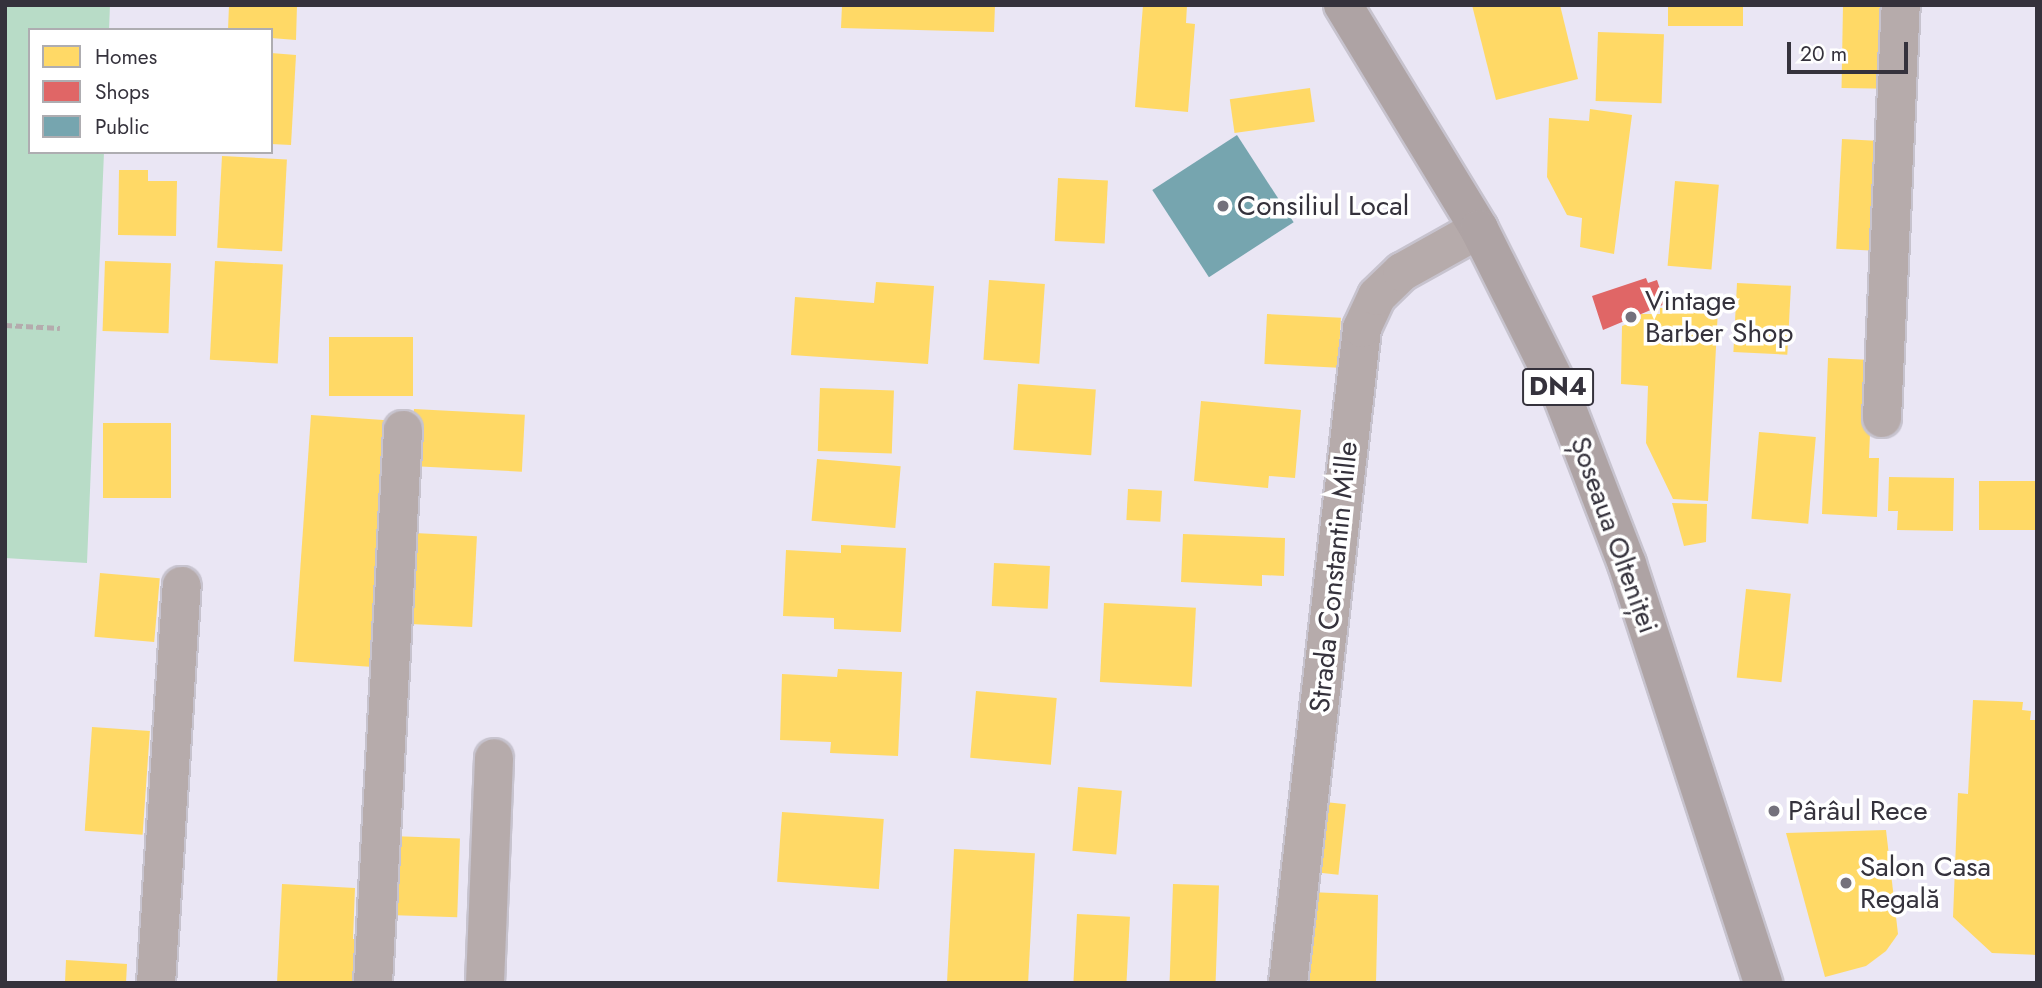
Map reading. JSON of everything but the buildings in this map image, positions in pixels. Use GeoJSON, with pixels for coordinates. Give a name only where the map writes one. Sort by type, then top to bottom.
{"type":"FeatureCollection","features":[{"type":"Feature","properties":{"kind":"main road","name":"Șoseaua Olteniței"},"geometry":{"type":"LineString","coordinates":[[1343,5],[1479,229],[1551,371],[1602,495],[1763,983]]}},
{"type":"Feature","properties":{"kind":"street"},"geometry":{"type":"LineString","coordinates":[[1882,418],[1901,5]]}},
{"type":"Feature","properties":{"kind":"street","name":"Strada Constantin Mille"},"geometry":{"type":"LineString","coordinates":[[1288,983],[1362,328],[1377,296],[1402,272],[1479,229]]}},
{"type":"Feature","properties":{"kind":"street"},"geometry":{"type":"LineString","coordinates":[[373,983],[403,430]]}},
{"type":"Feature","properties":{"kind":"street"},"geometry":{"type":"LineString","coordinates":[[156,983],[182,586]]}},
{"type":"Feature","properties":{"kind":"street"},"geometry":{"type":"LineString","coordinates":[[485,983],[494,758]]}},
{"type":"Feature","properties":{"kind":"path"},"geometry":{"type":"LineString","coordinates":[[5,325],[60,328]]}},
{"type":"Feature","properties":{"kind":"green space"},"geometry":{"type":"Polygon","coordinates":[[[5,5],[110,5],[109,28],[28,28],[28,154],[104,154],[87,563],[5,558],[5,5]]]}},
{"type":"Feature","properties":{"kind":"place","name":"Consiliul Local"},"geometry":{"type":"Point","coordinates":[1223,206]}},
{"type":"Feature","properties":{"kind":"place","name":"Vintage Barber Shop"},"geometry":{"type":"Point","coordinates":[1631,317]}},
{"type":"Feature","properties":{"kind":"place","name":"Pârâul Rece"},"geometry":{"type":"Point","coordinates":[1774,811]}},
{"type":"Feature","properties":{"kind":"place","name":"Salon Casa Regală"},"geometry":{"type":"Point","coordinates":[1846,883]}}]}
